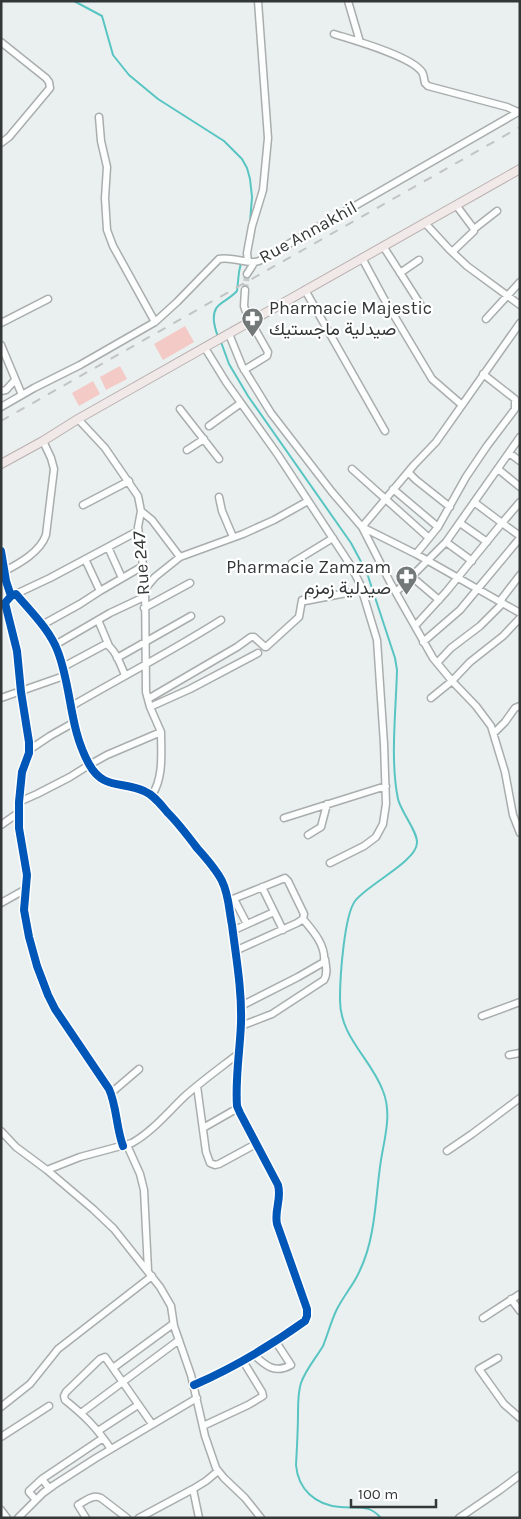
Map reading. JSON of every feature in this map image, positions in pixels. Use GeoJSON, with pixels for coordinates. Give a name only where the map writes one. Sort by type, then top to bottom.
{"type":"FeatureCollection","features":[{"type":"Feature","properties":{"kind":"main road"},"geometry":{"type":"LineString","coordinates":[[1,464],[43,441],[78,418],[520,169]]}},
{"type":"Feature","properties":{"kind":"street"},"geometry":{"type":"LineString","coordinates":[[247,274],[252,226],[263,190],[268,138],[258,1]]}},
{"type":"Feature","properties":{"kind":"street"},"geometry":{"type":"LineString","coordinates":[[348,1],[360,42]]}},
{"type":"Feature","properties":{"kind":"street"},"geometry":{"type":"LineString","coordinates":[[334,34],[385,51],[415,66],[422,72],[425,84],[428,86],[519,111]]}},
{"type":"Feature","properties":{"kind":"street"},"geometry":{"type":"LineString","coordinates":[[1,42],[46,78],[50,88],[1,143]]}},
{"type":"Feature","properties":{"kind":"street","name":"Rue Annakhil"},"geometry":{"type":"LineString","coordinates":[[1,407],[155,322],[219,259],[232,258],[259,262],[519,111]]}},
{"type":"Feature","properties":{"kind":"street"},"geometry":{"type":"LineString","coordinates":[[99,117],[101,142],[107,168],[104,198],[107,230],[113,246],[155,322]]}},
{"type":"Feature","properties":{"kind":"street"},"geometry":{"type":"LineString","coordinates":[[456,205],[474,229]]}},
{"type":"Feature","properties":{"kind":"street"},"geometry":{"type":"LineString","coordinates":[[452,252],[473,233],[474,229],[497,212]]}},
{"type":"Feature","properties":{"kind":"street"},"geometry":{"type":"LineString","coordinates":[[425,222],[467,266],[520,305]]}},
{"type":"Feature","properties":{"kind":"street"},"geometry":{"type":"LineString","coordinates":[[383,246],[422,307]]}},
{"type":"Feature","properties":{"kind":"street"},"geometry":{"type":"LineString","coordinates":[[362,258],[432,379],[462,405]]}},
{"type":"Feature","properties":{"kind":"street"},"geometry":{"type":"LineString","coordinates":[[400,273],[419,260]]}},
{"type":"Feature","properties":{"kind":"street"},"geometry":{"type":"LineString","coordinates":[[486,319],[520,282]]}},
{"type":"Feature","properties":{"kind":"street"},"geometry":{"type":"LineString","coordinates":[[244,370],[267,356],[268,352],[250,322],[244,306],[245,290]]}},
{"type":"Feature","properties":{"kind":"street"},"geometry":{"type":"LineString","coordinates":[[305,290],[385,431]]}},
{"type":"Feature","properties":{"kind":"street"},"geometry":{"type":"LineString","coordinates":[[1,323],[48,299]]}},
{"type":"Feature","properties":{"kind":"street"},"geometry":{"type":"LineString","coordinates":[[362,527],[385,498],[436,442],[520,323]]}},
{"type":"Feature","properties":{"kind":"street"},"geometry":{"type":"LineString","coordinates":[[227,335],[244,370],[271,412],[332,492],[362,527],[423,642],[437,663],[487,720],[494,733],[508,785],[513,815],[520,833]]}},
{"type":"Feature","properties":{"kind":"street"},"geometry":{"type":"LineString","coordinates":[[1,345],[22,395]]}},
{"type":"Feature","properties":{"kind":"street"},"geometry":{"type":"LineString","coordinates":[[205,348],[226,382],[278,455],[352,566],[362,590],[377,640],[386,786],[384,816],[380,831],[376,837],[364,846],[330,863]]}},
{"type":"Feature","properties":{"kind":"street"},"geometry":{"type":"LineString","coordinates":[[1,366],[10,368]]}},
{"type":"Feature","properties":{"kind":"street"},"geometry":{"type":"LineString","coordinates":[[416,554],[438,527],[466,477],[518,404],[515,399],[483,374]]}},
{"type":"Feature","properties":{"kind":"street"},"geometry":{"type":"LineString","coordinates":[[1,391],[6,390],[15,380]]}},
{"type":"Feature","properties":{"kind":"street"},"geometry":{"type":"LineString","coordinates":[[209,426],[241,403]]}},
{"type":"Feature","properties":{"kind":"street"},"geometry":{"type":"LineString","coordinates":[[180,409],[219,458]]}},
{"type":"Feature","properties":{"kind":"street","name":"Rue 247"},"geometry":{"type":"LineString","coordinates":[[78,418],[105,448],[138,496],[141,511],[138,520],[138,531],[143,566],[145,664],[148,698],[150,708],[160,729]]}},
{"type":"Feature","properties":{"kind":"street"},"geometry":{"type":"LineString","coordinates":[[396,592],[446,542],[520,437]]}},
{"type":"Feature","properties":{"kind":"street"},"geometry":{"type":"LineString","coordinates":[[187,450],[204,438]]}},
{"type":"Feature","properties":{"kind":"street"},"geometry":{"type":"LineString","coordinates":[[4,575],[36,550],[42,544],[46,535],[54,469],[43,441]]}},
{"type":"Feature","properties":{"kind":"street"},"geometry":{"type":"LineString","coordinates":[[509,453],[520,461]]}},
{"type":"Feature","properties":{"kind":"street"},"geometry":{"type":"LineString","coordinates":[[352,469],[429,538]]}},
{"type":"Feature","properties":{"kind":"street"},"geometry":{"type":"LineString","coordinates":[[498,469],[520,487]]}},
{"type":"Feature","properties":{"kind":"street"},"geometry":{"type":"LineString","coordinates":[[408,472],[450,507]]}},
{"type":"Feature","properties":{"kind":"street"},"geometry":{"type":"LineString","coordinates":[[83,505],[129,481]]}},
{"type":"Feature","properties":{"kind":"street"},"geometry":{"type":"LineString","coordinates":[[393,489],[438,527]]}},
{"type":"Feature","properties":{"kind":"street"},"geometry":{"type":"LineString","coordinates":[[219,497],[222,511],[233,538]]}},
{"type":"Feature","properties":{"kind":"street"},"geometry":{"type":"LineString","coordinates":[[55,645],[144,593],[155,577],[180,557],[233,538],[274,520],[308,501]]}},
{"type":"Feature","properties":{"kind":"street"},"geometry":{"type":"LineString","coordinates":[[423,642],[460,610],[520,537],[474,502]]}},
{"type":"Feature","properties":{"kind":"street"},"geometry":{"type":"LineString","coordinates":[[415,626],[459,578],[520,502]]}},
{"type":"Feature","properties":{"kind":"street"},"geometry":{"type":"LineString","coordinates":[[141,511],[152,520],[180,557]]}},
{"type":"Feature","properties":{"kind":"street"},"geometry":{"type":"LineString","coordinates":[[460,523],[487,542]]}},
{"type":"Feature","properties":{"kind":"street"},"geometry":{"type":"LineString","coordinates":[[362,527],[416,554],[520,612]]}},
{"type":"Feature","properties":{"kind":"street"},"geometry":{"type":"LineString","coordinates":[[138,531],[14,595],[3,604],[17,651],[21,692],[29,737],[29,750],[22,772],[18,813],[27,868],[23,904],[27,928],[37,966],[48,995],[111,1094],[119,1134],[140,1174],[144,1190],[150,1274]]}},
{"type":"Feature","properties":{"kind":"street"},"geometry":{"type":"LineString","coordinates":[[292,563],[333,538]]}},
{"type":"Feature","properties":{"kind":"street"},"geometry":{"type":"LineString","coordinates":[[446,542],[472,561]]}},
{"type":"Feature","properties":{"kind":"street"},"geometry":{"type":"LineString","coordinates":[[108,547],[122,578]]}},
{"type":"Feature","properties":{"kind":"street"},"geometry":{"type":"LineString","coordinates":[[1,551],[4,575],[14,595],[42,625],[55,645],[62,667],[76,736],[89,765],[98,778],[116,785],[142,789],[152,795],[180,825],[214,869],[247,924]]}},
{"type":"Feature","properties":{"kind":"street"},"geometry":{"type":"LineString","coordinates":[[85,559],[100,591]]}},
{"type":"Feature","properties":{"kind":"street"},"geometry":{"type":"LineString","coordinates":[[42,625],[143,566]]}},
{"type":"Feature","properties":{"kind":"street"},"geometry":{"type":"LineString","coordinates":[[437,663],[451,648],[480,626],[501,602],[520,575]]}},
{"type":"Feature","properties":{"kind":"street"},"geometry":{"type":"LineString","coordinates":[[412,577],[439,600]]}},
{"type":"Feature","properties":{"kind":"street"},"geometry":{"type":"LineString","coordinates":[[144,608],[190,584]]}},
{"type":"Feature","properties":{"kind":"street"},"geometry":{"type":"LineString","coordinates":[[148,698],[251,637],[254,637],[266,647],[299,617],[302,600],[362,590]]}},
{"type":"Feature","properties":{"kind":"street"},"geometry":{"type":"LineString","coordinates":[[117,658],[191,616]]}},
{"type":"Feature","properties":{"kind":"street"},"geometry":{"type":"LineString","coordinates":[[431,698],[452,682],[470,662],[503,636],[520,618]]}},
{"type":"Feature","properties":{"kind":"street"},"geometry":{"type":"LineString","coordinates":[[98,620],[109,646],[125,675]]}},
{"type":"Feature","properties":{"kind":"street"},"geometry":{"type":"LineString","coordinates":[[70,707],[221,620]]}},
{"type":"Feature","properties":{"kind":"street"},"geometry":{"type":"LineString","coordinates":[[62,667],[103,645],[109,646]]}},
{"type":"Feature","properties":{"kind":"street"},"geometry":{"type":"LineString","coordinates":[[150,708],[258,653]]}},
{"type":"Feature","properties":{"kind":"street"},"geometry":{"type":"LineString","coordinates":[[1,698],[64,676]]}},
{"type":"Feature","properties":{"kind":"street"},"geometry":{"type":"LineString","coordinates":[[494,733],[515,708],[520,706]]}},
{"type":"Feature","properties":{"kind":"street"},"geometry":{"type":"LineString","coordinates":[[29,750],[73,723]]}},
{"type":"Feature","properties":{"kind":"street"},"geometry":{"type":"LineString","coordinates":[[19,802],[160,729],[159,780],[157,788],[152,795]]}},
{"type":"Feature","properties":{"kind":"street"},"geometry":{"type":"LineString","coordinates":[[284,818],[386,786]]}},
{"type":"Feature","properties":{"kind":"street"},"geometry":{"type":"LineString","coordinates":[[308,835],[321,826],[327,804]]}},
{"type":"Feature","properties":{"kind":"street"},"geometry":{"type":"LineString","coordinates":[[1,825],[18,813]]}},
{"type":"Feature","properties":{"kind":"street"},"geometry":{"type":"LineString","coordinates":[[231,900],[282,878],[287,879],[303,911],[303,919],[322,946],[326,973],[324,980],[272,1014],[241,1026]]}},
{"type":"Feature","properties":{"kind":"street"},"geometry":{"type":"LineString","coordinates":[[262,886],[283,930]]}},
{"type":"Feature","properties":{"kind":"street"},"geometry":{"type":"LineString","coordinates":[[1,903],[26,889]]}},
{"type":"Feature","properties":{"kind":"street"},"geometry":{"type":"LineString","coordinates":[[194,1385],[243,1361],[276,1342],[305,1321],[307,1316],[307,1309],[277,1224],[276,1216],[280,1190],[238,1108],[238,1054],[241,1006],[232,931],[231,900]]}},
{"type":"Feature","properties":{"kind":"street"},"geometry":{"type":"LineString","coordinates":[[232,931],[274,912]]}},
{"type":"Feature","properties":{"kind":"street"},"geometry":{"type":"LineString","coordinates":[[235,951],[303,919]]}},
{"type":"Feature","properties":{"kind":"street"},"geometry":{"type":"LineString","coordinates":[[241,1006],[322,964],[324,959]]}},
{"type":"Feature","properties":{"kind":"street"},"geometry":{"type":"LineString","coordinates":[[482,1016],[520,1002]]}},
{"type":"Feature","properties":{"kind":"street"},"geometry":{"type":"LineString","coordinates":[[509,1055],[520,1053]]}},
{"type":"Feature","properties":{"kind":"street"},"geometry":{"type":"LineString","coordinates":[[47,1170],[80,1157],[136,1141],[158,1124],[197,1086],[238,1054]]}},
{"type":"Feature","properties":{"kind":"street"},"geometry":{"type":"LineString","coordinates":[[111,1094],[139,1069]]}},
{"type":"Feature","properties":{"kind":"street"},"geometry":{"type":"LineString","coordinates":[[197,1086],[208,1159],[213,1165],[219,1164],[256,1144]]}},
{"type":"Feature","properties":{"kind":"street"},"geometry":{"type":"LineString","coordinates":[[447,1151],[520,1098]]}},
{"type":"Feature","properties":{"kind":"street"},"geometry":{"type":"LineString","coordinates":[[203,1128],[238,1108]]}},
{"type":"Feature","properties":{"kind":"street"},"geometry":{"type":"LineString","coordinates":[[1,1131],[20,1151],[47,1170],[114,1229],[160,1287],[171,1306],[174,1324],[194,1385],[203,1426],[218,1471],[245,1498],[261,1518]]}},
{"type":"Feature","properties":{"kind":"street"},"geometry":{"type":"LineString","coordinates":[[1,1407],[30,1384],[58,1348],[150,1274]]}},
{"type":"Feature","properties":{"kind":"street"},"geometry":{"type":"LineString","coordinates":[[483,1318],[520,1294]]}},
{"type":"Feature","properties":{"kind":"street"},"geometry":{"type":"LineString","coordinates":[[511,1299],[520,1312]]}},
{"type":"Feature","properties":{"kind":"street"},"geometry":{"type":"LineString","coordinates":[[113,1368],[174,1324]]}},
{"type":"Feature","properties":{"kind":"street"},"geometry":{"type":"LineString","coordinates":[[81,1413],[179,1340]]}},
{"type":"Feature","properties":{"kind":"street"},"geometry":{"type":"LineString","coordinates":[[254,1355],[270,1367],[279,1370],[291,1366],[276,1342]]}},
{"type":"Feature","properties":{"kind":"street"},"geometry":{"type":"LineString","coordinates":[[111,1448],[81,1413],[65,1400],[64,1396],[100,1359],[105,1358],[113,1368],[152,1424]]}},
{"type":"Feature","properties":{"kind":"street"},"geometry":{"type":"LineString","coordinates":[[498,1358],[479,1369],[504,1404],[520,1418]]}},
{"type":"Feature","properties":{"kind":"street"},"geometry":{"type":"LineString","coordinates":[[203,1426],[248,1405],[262,1396],[262,1392],[243,1361]]}},
{"type":"Feature","properties":{"kind":"street"},"geometry":{"type":"LineString","coordinates":[[18,1518],[49,1488],[111,1448],[197,1398]]}},
{"type":"Feature","properties":{"kind":"street"},"geometry":{"type":"LineString","coordinates":[[98,1431],[138,1405]]}},
{"type":"Feature","properties":{"kind":"street"},"geometry":{"type":"LineString","coordinates":[[1,1437],[49,1406]]}},
{"type":"Feature","properties":{"kind":"street"},"geometry":{"type":"LineString","coordinates":[[36,1500],[29,1492],[29,1489],[104,1438]]}},
{"type":"Feature","properties":{"kind":"street"},"geometry":{"type":"LineString","coordinates":[[139,1518],[193,1489],[218,1471]]}},
{"type":"Feature","properties":{"kind":"street"},"geometry":{"type":"LineString","coordinates":[[459,1518],[520,1475]]}},
{"type":"Feature","properties":{"kind":"street"},"geometry":{"type":"LineString","coordinates":[[42,1479],[49,1488]]}},
{"type":"Feature","properties":{"kind":"street"},"geometry":{"type":"LineString","coordinates":[[193,1489],[199,1518]]}},
{"type":"Feature","properties":{"kind":"street"},"geometry":{"type":"LineString","coordinates":[[86,1518],[78,1505],[97,1496],[127,1518]]}},
{"type":"Feature","properties":{"kind":"street"},"geometry":{"type":"LineString","coordinates":[[1,1510],[7,1518]]}},
{"type":"Feature","properties":{"kind":"shaded area"},"geometry":{"type":"Polygon","coordinates":[[[185,326],[194,342],[163,360],[154,344],[185,326]]]}},
{"type":"Feature","properties":{"kind":"shaded area"},"geometry":{"type":"Polygon","coordinates":[[[120,366],[127,379],[106,390],[100,377],[120,366]]]}},
{"type":"Feature","properties":{"kind":"shaded area"},"geometry":{"type":"Polygon","coordinates":[[[93,381],[100,394],[79,406],[72,393],[93,381]]]}},
{"type":"Feature","properties":{"kind":"waterway"},"geometry":{"type":"LineString","coordinates":[[74,1],[102,16],[113,55],[129,75],[158,99],[224,141],[242,159],[250,179],[252,197],[250,222]]}},
{"type":"Feature","properties":{"kind":"waterway"},"geometry":{"type":"LineString","coordinates":[[219,338],[214,322],[215,311],[220,304],[237,291],[241,263]]}},
{"type":"Feature","properties":{"kind":"waterway"},"geometry":{"type":"LineString","coordinates":[[221,342],[229,364],[248,396],[351,543],[367,573],[395,658],[397,670],[394,768],[398,799],[415,833],[417,843],[415,850],[409,858],[361,894],[355,901],[345,933],[340,989],[341,1012],[345,1024],[350,1036],[378,1079],[386,1100],[386,1129],[373,1223],[361,1269],[337,1309],[323,1346],[300,1386],[296,1465],[297,1474],[304,1488],[316,1499],[331,1506],[367,1508],[381,1518]]}},
{"type":"Feature","properties":{"kind":"tunnel"},"geometry":{"type":"LineString","coordinates":[[245,290],[247,274]]}},
{"type":"Feature","properties":{"kind":"railway"},"geometry":{"type":"LineString","coordinates":[[1,421],[520,127]]}},
{"type":"Feature","properties":{"kind":"cycle path"},"geometry":{"type":"LineString","coordinates":[[1,551],[6,581],[11,596],[5,603],[17,651],[29,742],[29,753],[22,772],[19,802],[19,828],[27,875],[24,910],[29,937],[37,966],[55,1009],[109,1089],[114,1103],[123,1146]]}},
{"type":"Feature","properties":{"kind":"cycle path"},"geometry":{"type":"LineString","coordinates":[[11,596],[16,594],[40,622],[55,644],[63,666],[78,737],[82,750],[94,772],[100,778],[114,784],[136,788],[154,798],[180,826],[214,868],[222,881],[227,897],[241,998],[237,1106],[278,1185],[277,1224],[307,1309],[307,1316],[305,1321],[265,1348],[194,1385]]}},
{"type":"Feature","properties":{"kind":"place","name":"Pharmacie Majestic صيدلية ماجستيك"},"geometry":{"type":"Point","coordinates":[253,337]}},
{"type":"Feature","properties":{"kind":"place","name":"Pharmacie Zamzam صيدلية زمزم"},"geometry":{"type":"Point","coordinates":[407,596]}}]}
